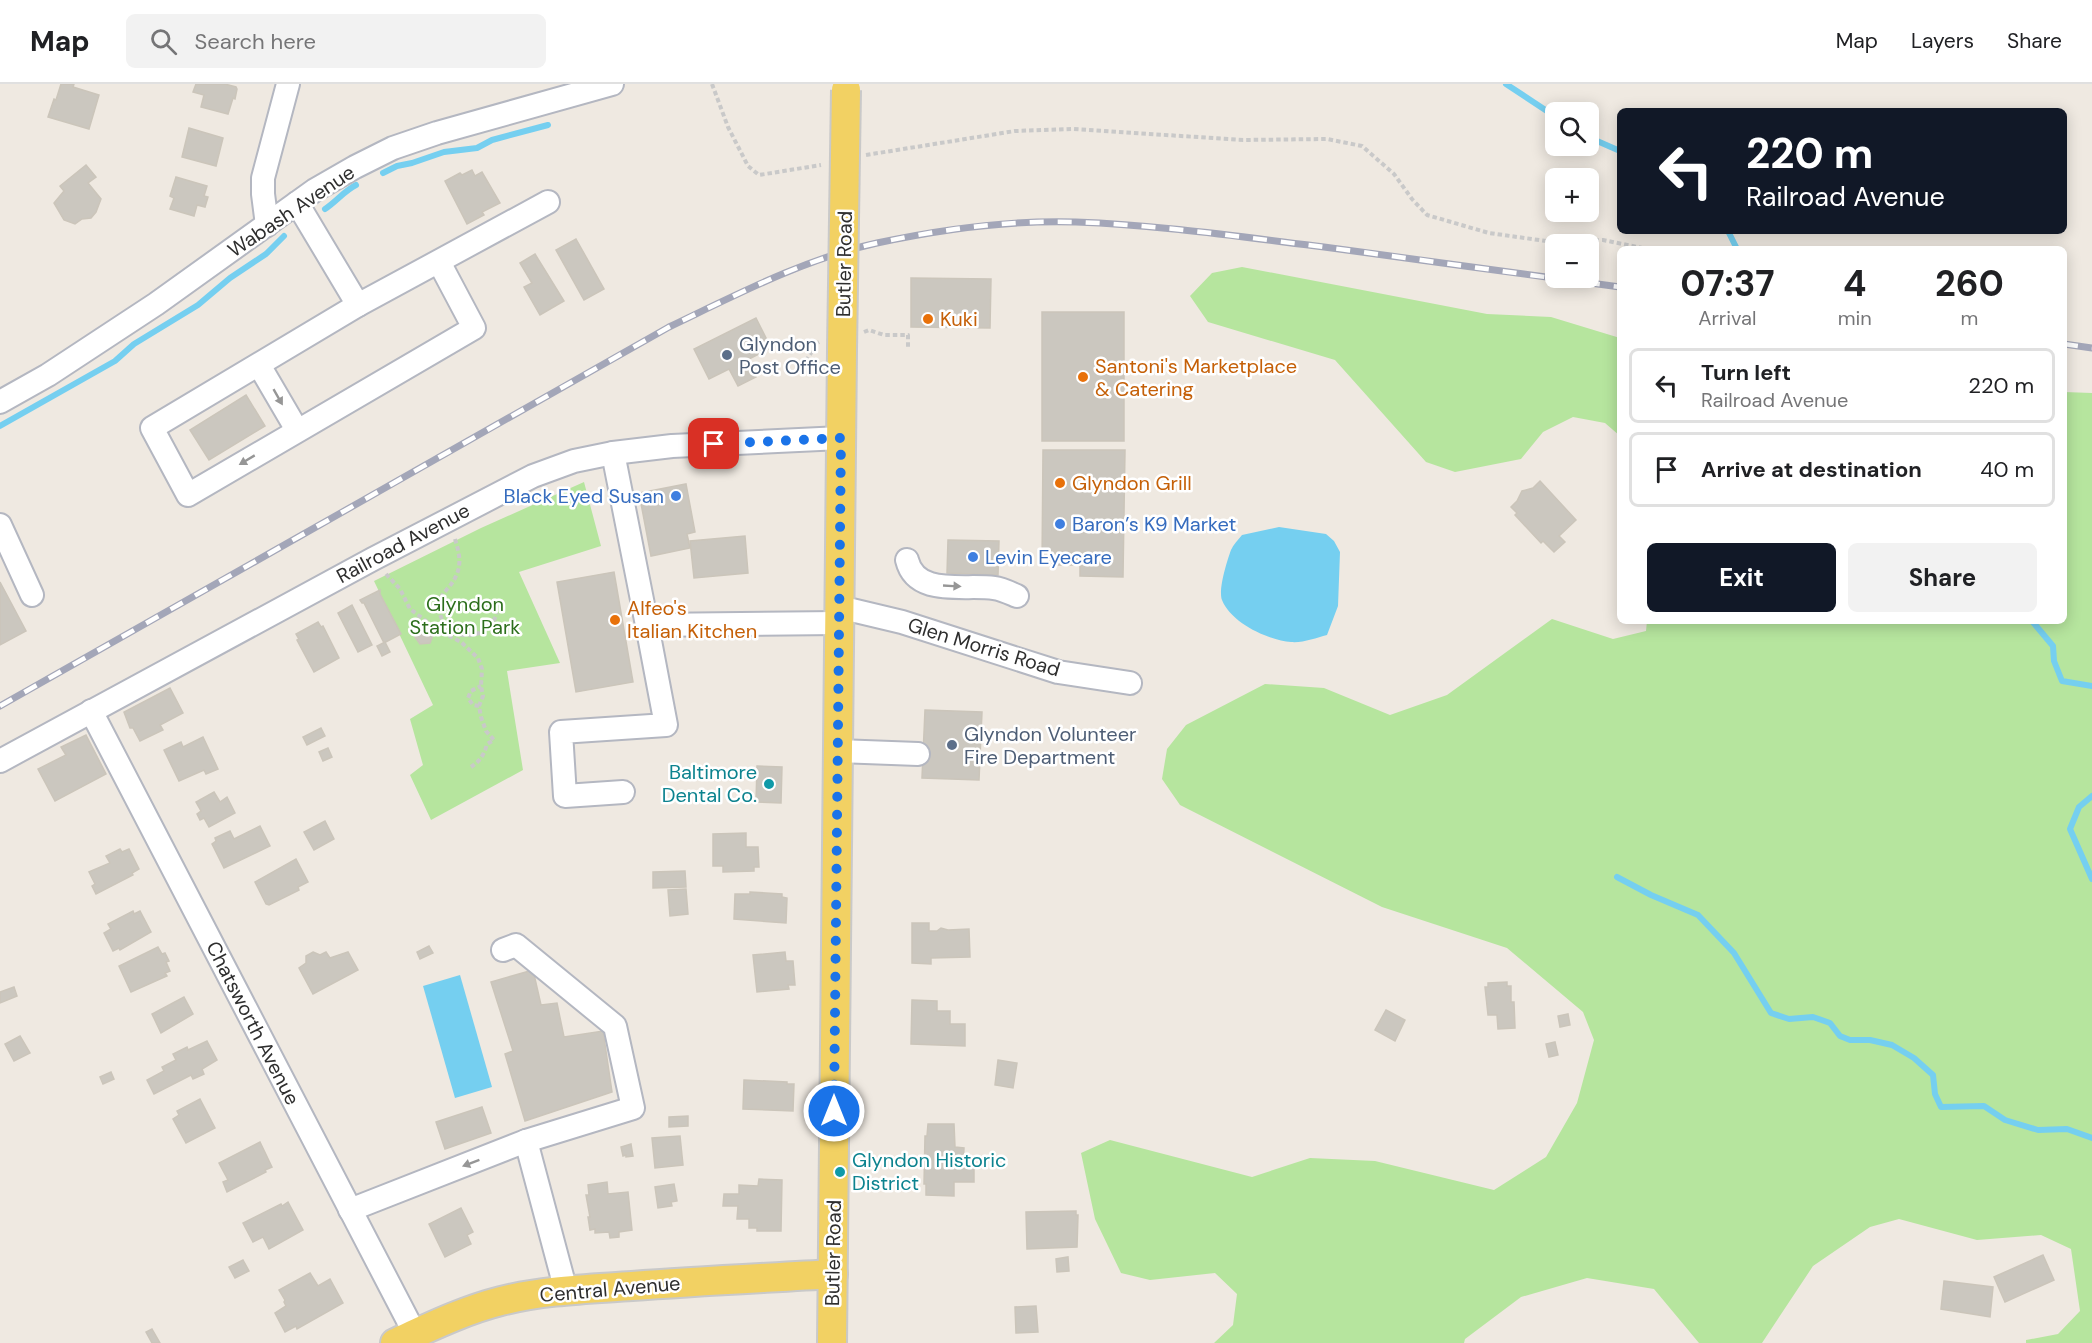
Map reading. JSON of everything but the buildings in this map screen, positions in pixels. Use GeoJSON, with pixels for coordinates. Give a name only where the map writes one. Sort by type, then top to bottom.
{"type":"FeatureCollection","features":[{"type":"Feature","properties":{"kind":"main road","name":"Butler Road"},"geometry":{"type":"LineString","coordinates":[[832,1343],[846,87]]}},
{"type":"Feature","properties":{"kind":"main road","name":"Central Avenue"},"geometry":{"type":"LineString","coordinates":[[405,1339],[479,1307],[566,1291],[833,1274]]}},
{"type":"Feature","properties":{"kind":"street"},"geometry":{"type":"LineString","coordinates":[[267,225],[263,178],[288,84]]}},
{"type":"Feature","properties":{"kind":"street","name":"Wabash Avenue"},"geometry":{"type":"LineString","coordinates":[[0,402],[48,375],[138,317],[267,225],[300,208],[315,190],[355,167],[393,148],[437,133],[612,84]]}},
{"type":"Feature","properties":{"kind":"street"},"geometry":{"type":"LineString","coordinates":[[439,262],[474,328],[188,495],[152,428],[358,305],[548,202]]}},
{"type":"Feature","properties":{"kind":"street"},"geometry":{"type":"LineString","coordinates":[[300,208],[358,305]]}},
{"type":"Feature","properties":{"kind":"street"},"geometry":{"type":"LineString","coordinates":[[259,364],[297,430]]}},
{"type":"Feature","properties":{"kind":"street","name":"Railroad Avenue"},"geometry":{"type":"LineString","coordinates":[[0,761],[447,519],[533,476],[574,461],[613,453],[672,446],[841,438]]}},
{"type":"Feature","properties":{"kind":"street"},"geometry":{"type":"LineString","coordinates":[[613,453],[666,725],[561,732],[565,796],[622,792]]}},
{"type":"Feature","properties":{"kind":"street"},"geometry":{"type":"LineString","coordinates":[[0,525],[32,595]]}},
{"type":"Feature","properties":{"kind":"street"},"geometry":{"type":"LineString","coordinates":[[907,560],[910,571],[916,578],[930,585],[996,588],[1017,596]]}},
{"type":"Feature","properties":{"kind":"street","name":"Glen Morris Road"},"geometry":{"type":"LineString","coordinates":[[647,625],[839,615],[910,624],[1058,672],[1130,683]]}},
{"type":"Feature","properties":{"kind":"street","name":"Chatsworth Avenue"},"geometry":{"type":"LineString","coordinates":[[91,711],[350,1210],[405,1339]]}},
{"type":"Feature","properties":{"kind":"street"},"geometry":{"type":"LineString","coordinates":[[838,751],[918,754]]}},
{"type":"Feature","properties":{"kind":"street"},"geometry":{"type":"LineString","coordinates":[[350,1210],[526,1141],[633,1108],[615,1026],[516,945],[503,950]]}},
{"type":"Feature","properties":{"kind":"street"},"geometry":{"type":"LineString","coordinates":[[526,1141],[566,1291]]}},
{"type":"Feature","properties":{"kind":"path"},"geometry":{"type":"LineString","coordinates":[[712,84],[728,127],[748,166],[759,174],[830,163]]}},
{"type":"Feature","properties":{"kind":"path"},"geometry":{"type":"LineString","coordinates":[[864,156],[1015,131],[1073,129],[1243,140],[1327,140],[1362,146],[1394,174],[1427,215],[1489,233],[1553,242],[1603,240],[1632,246]]}},
{"type":"Feature","properties":{"kind":"path"},"geometry":{"type":"LineString","coordinates":[[447,519],[460,558],[456,577],[444,590],[439,603],[444,624],[449,633],[462,636],[482,632],[489,627],[497,613]]}},
{"type":"Feature","properties":{"kind":"path"},"geometry":{"type":"LineString","coordinates":[[373,559],[400,589],[410,609],[449,633],[478,658],[482,669],[483,696],[479,706],[486,731],[494,740],[487,744],[485,753],[471,767]]}},
{"type":"Feature","properties":{"kind":"path"},"geometry":{"type":"LineString","coordinates":[[479,706],[473,705],[468,698],[471,691],[481,686]]}},
{"type":"Feature","properties":{"kind":"green space"},"geometry":{"type":"Polygon","coordinates":[[[1242,267],[1487,314],[1551,317],[1617,337],[1617,433],[1605,423],[1573,417],[1543,432],[1521,459],[1455,472],[1426,462],[1335,360],[1208,322],[1190,296],[1212,273],[1242,267]]]}},
{"type":"Feature","properties":{"kind":"green space"},"geometry":{"type":"Polygon","coordinates":[[[2067,392],[2092,393],[2092,1343],[2026,1343],[2026,1340],[2058,1334],[2080,1311],[2071,1249],[2041,1235],[1977,1240],[1899,1219],[1870,1227],[1813,1266],[1762,1343],[1699,1343],[1654,1289],[1587,1278],[1521,1297],[1465,1339],[1464,1343],[1214,1343],[1233,1325],[1237,1294],[1215,1273],[1150,1280],[1121,1273],[1095,1219],[1081,1153],[1110,1140],[1252,1177],[1310,1158],[1375,1161],[1494,1190],[1546,1157],[1577,1103],[1594,1040],[1583,1012],[1507,948],[1382,907],[1180,805],[1162,779],[1167,749],[1186,725],[1265,684],[1324,688],[1390,715],[1447,695],[1552,619],[1613,639],[1646,631],[1647,624],[2067,624],[2067,392]]]}},
{"type":"Feature","properties":{"kind":"green space","name":"Glyndon Station Park"},"geometry":{"type":"Polygon","coordinates":[[[584,482],[601,546],[519,572],[560,663],[507,671],[523,770],[431,820],[410,775],[423,765],[410,719],[433,705],[374,581],[481,528],[584,482]]]}},
{"type":"Feature","properties":{"kind":"water"},"geometry":{"type":"Polygon","coordinates":[[[1279,527],[1326,534],[1334,541],[1340,552],[1338,606],[1327,635],[1296,642],[1272,638],[1242,623],[1233,616],[1222,600],[1224,575],[1231,550],[1236,542],[1242,535],[1279,527]]]}},
{"type":"Feature","properties":{"kind":"water"},"geometry":{"type":"Polygon","coordinates":[[[460,975],[492,1087],[455,1098],[423,986],[460,975]]]}},
{"type":"Feature","properties":{"kind":"waterway"},"geometry":{"type":"LineString","coordinates":[[1506,84],[1545,110]]}},
{"type":"Feature","properties":{"kind":"waterway"},"geometry":{"type":"LineString","coordinates":[[383,173],[397,166],[444,152],[477,148],[492,140],[548,125]]}},
{"type":"Feature","properties":{"kind":"waterway"},"geometry":{"type":"LineString","coordinates":[[1599,142],[1617,150]]}},
{"type":"Feature","properties":{"kind":"waterway"},"geometry":{"type":"LineString","coordinates":[[325,209],[356,185]]}},
{"type":"Feature","properties":{"kind":"waterway"},"geometry":{"type":"LineString","coordinates":[[1730,234],[1736,246]]}},
{"type":"Feature","properties":{"kind":"waterway"},"geometry":{"type":"LineString","coordinates":[[0,426],[115,361],[134,344],[198,305],[230,278],[266,254],[284,236]]}},
{"type":"Feature","properties":{"kind":"waterway"},"geometry":{"type":"LineString","coordinates":[[2035,624],[2053,646],[2054,661],[2062,681],[2092,686]]}},
{"type":"Feature","properties":{"kind":"waterway"},"geometry":{"type":"LineString","coordinates":[[2092,796],[2079,807],[2070,829],[2092,879]]}},
{"type":"Feature","properties":{"kind":"waterway"},"geometry":{"type":"LineString","coordinates":[[1617,877],[1651,895],[1698,915],[1734,953],[1771,1013],[1789,1019],[1813,1017],[1830,1023],[1840,1036],[1850,1040],[1870,1040],[1892,1045],[1914,1058],[1933,1075],[1935,1094],[1941,1107],[1984,1106],[2005,1120],[2038,1130],[2067,1129],[2092,1138]]}},
{"type":"Feature","properties":{"kind":"railway"},"geometry":{"type":"LineString","coordinates":[[0,706],[669,327],[771,279],[850,250],[902,238],[976,226],[1026,222],[1076,222],[1231,235],[1617,287]]}},
{"type":"Feature","properties":{"kind":"railway"},"geometry":{"type":"LineString","coordinates":[[2067,344],[2092,348]]}},
{"type":"Feature","properties":{"kind":"place","name":"Kuki"},"geometry":{"type":"Point","coordinates":[928,319]}},
{"type":"Feature","properties":{"kind":"place","name":"Glyndon Post Office"},"geometry":{"type":"Point","coordinates":[727,355]}},
{"type":"Feature","properties":{"kind":"place","name":"Santoni's Marketplace & Catering"},"geometry":{"type":"Point","coordinates":[1083,377]}},
{"type":"Feature","properties":{"kind":"place","name":"Glyndon Grill"},"geometry":{"type":"Point","coordinates":[1060,483]}},
{"type":"Feature","properties":{"kind":"place","name":"Black Eyed Susan"},"geometry":{"type":"Point","coordinates":[676,496]}},
{"type":"Feature","properties":{"kind":"place","name":"Baron’s K9 Market"},"geometry":{"type":"Point","coordinates":[1060,524]}},
{"type":"Feature","properties":{"kind":"place","name":"Levin Eyecare"},"geometry":{"type":"Point","coordinates":[973,557]}},
{"type":"Feature","properties":{"kind":"place","name":"Alfeo's Italian Kitchen"},"geometry":{"type":"Point","coordinates":[615,620]}},
{"type":"Feature","properties":{"kind":"place","name":"Glyndon Volunteer Fire Department"},"geometry":{"type":"Point","coordinates":[952,745]}},
{"type":"Feature","properties":{"kind":"place","name":"Baltimore Dental Co."},"geometry":{"type":"Point","coordinates":[769,784]}},
{"type":"Feature","properties":{"kind":"place","name":"Glyndon Historic District"},"geometry":{"type":"Point","coordinates":[840,1172]}},
{"type":"Feature","properties":{"kind":"route"},"geometry":{"type":"LineString","coordinates":[[714,444],[841,438],[834,1111]]}}]}
